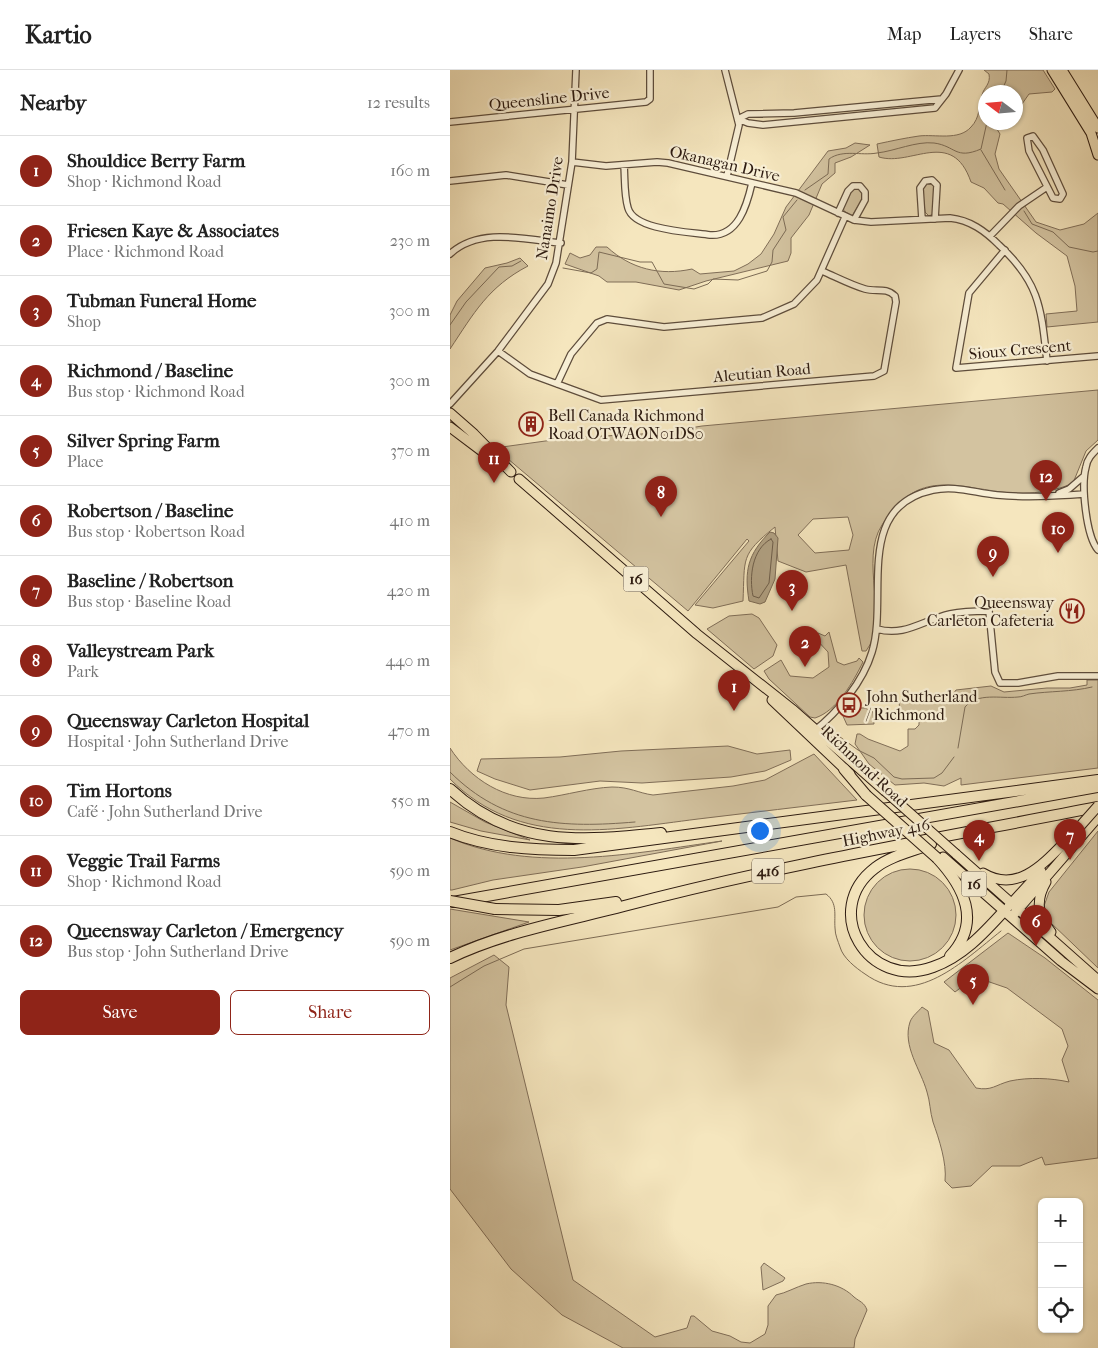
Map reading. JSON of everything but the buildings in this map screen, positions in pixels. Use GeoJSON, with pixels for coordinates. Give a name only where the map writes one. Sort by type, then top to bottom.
{"type":"FeatureCollection","features":[{"type":"Feature","properties":{"kind":"highway"},"geometry":{"type":"LineString","coordinates":[[844,769],[869,795],[940,858],[962,891],[967,911],[962,937],[953,953],[940,964]]}},
{"type":"Feature","properties":{"kind":"highway"},"geometry":{"type":"LineString","coordinates":[[450,832],[506,846],[540,850],[574,850],[1098,780]]}},
{"type":"Feature","properties":{"kind":"highway"},"geometry":{"type":"LineString","coordinates":[[450,902],[1098,787]]}},
{"type":"Feature","properties":{"kind":"highway"},"geometry":{"type":"LineString","coordinates":[[450,789],[471,807],[506,826],[533,834],[559,838],[627,836],[782,822]]}},
{"type":"Feature","properties":{"kind":"highway","name":"Highway 416"},"geometry":{"type":"LineString","coordinates":[[681,891],[787,867],[1098,806]]}},
{"type":"Feature","properties":{"kind":"highway"},"geometry":{"type":"LineString","coordinates":[[963,833],[891,859],[875,868],[859,887],[852,906],[856,938],[874,961],[892,970],[905,972],[926,969],[940,964],[974,942],[1008,914]]}},
{"type":"Feature","properties":{"kind":"highway"},"geometry":{"type":"LineString","coordinates":[[450,902],[495,909],[559,910],[681,891]]}},
{"type":"Feature","properties":{"kind":"highway"},"geometry":{"type":"LineString","coordinates":[[450,958],[518,933],[681,891]]}},
{"type":"Feature","properties":{"kind":"main road"},"geometry":{"type":"LineString","coordinates":[[1052,70],[1091,133],[1098,155]]}},
{"type":"Feature","properties":{"kind":"main road"},"geometry":{"type":"LineString","coordinates":[[1062,70],[1098,128]]}},
{"type":"Feature","properties":{"kind":"main road"},"geometry":{"type":"LineString","coordinates":[[450,413],[474,434],[511,472],[452,431]]}},
{"type":"Feature","properties":{"kind":"main road","name":"Richmond Road"},"geometry":{"type":"LineString","coordinates":[[519,479],[812,732],[885,791],[1071,955]]}},
{"type":"Feature","properties":{"kind":"main road","name":"Richmond Road"},"geometry":{"type":"LineString","coordinates":[[812,732],[844,769]]}},
{"type":"Feature","properties":{"kind":"main road","name":"16"},"geometry":{"type":"LineString","coordinates":[[940,858],[1008,914],[1098,806]]}},
{"type":"Feature","properties":{"kind":"main road","name":"16"},"geometry":{"type":"LineString","coordinates":[[1015,906],[1056,865],[1098,817]]}},
{"type":"Feature","properties":{"kind":"main road"},"geometry":{"type":"LineString","coordinates":[[960,857],[993,879],[1014,880],[1033,872],[1074,833]]}},
{"type":"Feature","properties":{"kind":"main road"},"geometry":{"type":"LineString","coordinates":[[1056,865],[1040,893],[1039,912],[1044,923],[1071,955],[1098,980]]}},
{"type":"Feature","properties":{"kind":"main road"},"geometry":{"type":"LineString","coordinates":[[1008,914],[1061,961],[1098,989]]}},
{"type":"Feature","properties":{"kind":"street","name":"Nanaimo Drive"},"geometry":{"type":"LineString","coordinates":[[450,404],[498,351],[548,284],[556,263],[561,243],[572,162],[576,70]]}},
{"type":"Feature","properties":{"kind":"street","name":"Queensline Drive"},"geometry":{"type":"LineString","coordinates":[[450,122],[646,102],[650,99],[650,70]]}},
{"type":"Feature","properties":{"kind":"street"},"geometry":{"type":"LineString","coordinates":[[725,70],[739,125],[727,176]]}},
{"type":"Feature","properties":{"kind":"street"},"geometry":{"type":"LineString","coordinates":[[738,119],[748,123],[764,125],[934,108],[942,99],[960,70]]}},
{"type":"Feature","properties":{"kind":"street"},"geometry":{"type":"LineString","coordinates":[[738,119],[748,114],[794,113],[840,107],[942,99]]}},
{"type":"Feature","properties":{"kind":"street"},"geometry":{"type":"LineString","coordinates":[[840,107],[840,117]]}},
{"type":"Feature","properties":{"kind":"street"},"geometry":{"type":"LineString","coordinates":[[1029,136],[1037,140],[1043,150],[1063,194],[1062,197],[1057,200],[1047,188],[1026,143],[1029,136]]}},
{"type":"Feature","properties":{"kind":"street","name":"Okanagan Drive"},"geometry":{"type":"LineString","coordinates":[[572,162],[606,166],[657,162],[727,176],[796,193],[854,220],[871,222],[935,218],[960,219],[990,236],[1018,262],[1035,291],[1042,314],[1047,361]]}},
{"type":"Feature","properties":{"kind":"street"},"geometry":{"type":"LineString","coordinates":[[624,165],[628,208],[634,219],[644,224],[710,235],[720,236],[730,230],[747,206],[752,183]]}},
{"type":"Feature","properties":{"kind":"street"},"geometry":{"type":"LineString","coordinates":[[450,181],[506,176],[568,185]]}},
{"type":"Feature","properties":{"kind":"street"},"geometry":{"type":"LineString","coordinates":[[922,219],[920,188],[925,181],[932,180],[937,185],[935,218]]}},
{"type":"Feature","properties":{"kind":"street"},"geometry":{"type":"LineString","coordinates":[[838,213],[852,186],[860,186],[865,192],[865,200],[854,220]]}},
{"type":"Feature","properties":{"kind":"street"},"geometry":{"type":"LineString","coordinates":[[990,236],[1019,206],[1047,188]]}},
{"type":"Feature","properties":{"kind":"street"},"geometry":{"type":"LineString","coordinates":[[557,384],[571,354],[597,323],[607,319],[618,319],[664,327],[762,318],[794,304],[809,289],[822,270],[845,217]]}},
{"type":"Feature","properties":{"kind":"street"},"geometry":{"type":"LineString","coordinates":[[450,254],[466,242],[500,237],[561,243]]}},
{"type":"Feature","properties":{"kind":"street","name":"Sioux Crescent"},"geometry":{"type":"LineString","coordinates":[[1005,250],[968,293],[956,368],[1098,356]]}},
{"type":"Feature","properties":{"kind":"street","name":"Aleutian Road"},"geometry":{"type":"LineString","coordinates":[[498,351],[530,374],[601,400],[874,376],[884,371],[895,296],[891,292],[880,289],[867,290],[822,270]]}},
{"type":"Feature","properties":{"kind":"street"},"geometry":{"type":"LineString","coordinates":[[1098,448],[1090,456],[1084,476],[1084,494],[1091,537],[1098,550]]}},
{"type":"Feature","properties":{"kind":"street"},"geometry":{"type":"LineString","coordinates":[[1052,495],[1069,489],[1084,476]]}},
{"type":"Feature","properties":{"kind":"street"},"geometry":{"type":"LineString","coordinates":[[812,732],[856,685],[872,652],[877,629],[879,544],[889,520],[904,504],[922,494],[941,488],[1027,498],[1084,494]]}},
{"type":"Feature","properties":{"kind":"street"},"geometry":{"type":"LineString","coordinates":[[877,629],[901,632],[948,614],[964,611],[989,611],[995,672],[1000,683],[1018,683],[1058,676],[1098,676]]}},
{"type":"Feature","properties":{"kind":"shaded area"},"geometry":{"type":"Polygon","coordinates":[[[984,70],[1043,70],[1055,89],[1052,92],[1029,94],[1023,103],[1023,85],[987,85],[989,74],[984,70]]]}},
{"type":"Feature","properties":{"kind":"shaded area"},"geometry":{"type":"Polygon","coordinates":[[[978,115],[978,130],[998,130],[1000,134],[995,154],[999,169],[1036,222],[1060,230],[1084,224],[1098,213],[1098,322],[1047,327],[1046,314],[1077,311],[1075,286],[1067,256],[1036,233],[1003,204],[998,203],[984,188],[971,182],[963,166],[953,156],[942,153],[930,153],[891,159],[879,157],[877,144],[919,136],[960,134],[971,127],[978,115]]]}},
{"type":"Feature","properties":{"kind":"shaded area"},"geometry":{"type":"Polygon","coordinates":[[[855,143],[870,145],[851,157],[835,163],[835,173],[822,184],[809,215],[791,238],[791,253],[788,261],[706,281],[679,290],[636,282],[607,282],[599,276],[565,264],[570,253],[580,258],[590,255],[596,247],[607,247],[626,261],[646,269],[669,272],[692,269],[700,274],[734,271],[748,264],[761,254],[774,234],[786,207],[828,151],[846,148],[855,143]]]}},
{"type":"Feature","properties":{"kind":"shaded area"},"geometry":{"type":"Polygon","coordinates":[[[930,181],[935,185],[933,214],[929,216],[925,212],[922,187],[930,181]]]}},
{"type":"Feature","properties":{"kind":"shaded area"},"geometry":{"type":"Polygon","coordinates":[[[852,189],[863,190],[863,198],[852,216],[844,211],[843,207],[852,189]]]}},
{"type":"Feature","properties":{"kind":"shaded area"},"geometry":{"type":"Polygon","coordinates":[[[520,258],[528,266],[514,274],[492,292],[475,312],[450,349],[450,315],[457,301],[485,268],[520,258]]]}},
{"type":"Feature","properties":{"kind":"shaded area"},"geometry":{"type":"Polygon","coordinates":[[[1098,390],[1098,440],[1086,451],[1073,483],[1064,487],[1024,493],[959,486],[931,486],[918,490],[906,497],[894,509],[882,525],[876,539],[873,555],[875,623],[873,638],[866,651],[862,651],[846,565],[806,572],[778,561],[775,527],[750,551],[745,566],[743,601],[713,608],[695,605],[749,541],[747,539],[688,611],[495,448],[567,438],[660,433],[702,426],[1098,390]],[[848,517],[813,519],[798,535],[815,553],[849,550],[853,535],[848,517]]]}},
{"type":"Feature","properties":{"kind":"shaded area"},"geometry":{"type":"Polygon","coordinates":[[[752,614],[759,618],[777,645],[773,656],[754,669],[707,629],[729,616],[752,614]]]}},
{"type":"Feature","properties":{"kind":"shaded area"},"geometry":{"type":"Polygon","coordinates":[[[829,632],[837,662],[844,665],[857,661],[859,658],[863,662],[844,695],[830,709],[815,718],[810,717],[769,679],[764,671],[781,660],[790,676],[813,678],[829,667],[828,652],[815,638],[818,633],[825,636],[829,632]]]}},
{"type":"Feature","properties":{"kind":"shaded area"},"geometry":{"type":"Polygon","coordinates":[[[1087,680],[1098,680],[1098,768],[961,785],[961,778],[944,786],[924,783],[895,785],[869,764],[855,744],[857,734],[860,734],[900,751],[908,746],[908,729],[915,729],[919,725],[919,713],[900,711],[899,702],[952,696],[956,690],[991,686],[1004,692],[1070,688],[1087,685],[1087,680]]]}},
{"type":"Feature","properties":{"kind":"shaded area"},"geometry":{"type":"Polygon","coordinates":[[[865,708],[873,712],[874,724],[847,725],[843,716],[847,711],[865,708]]]}},
{"type":"Feature","properties":{"kind":"shaded area"},"geometry":{"type":"Polygon","coordinates":[[[728,746],[757,754],[790,750],[791,760],[765,771],[731,777],[642,783],[600,781],[530,790],[477,771],[481,759],[560,757],[621,751],[728,746]]]}},
{"type":"Feature","properties":{"kind":"shaded area"},"geometry":{"type":"Polygon","coordinates":[[[450,748],[468,769],[490,786],[516,796],[530,798],[544,798],[612,787],[653,795],[733,786],[765,780],[814,754],[857,800],[632,827],[599,830],[567,829],[536,825],[506,816],[477,801],[450,779],[450,748]]]}},
{"type":"Feature","properties":{"kind":"shaded area"},"geometry":{"type":"Polygon","coordinates":[[[450,802],[485,822],[530,840],[481,831],[450,822],[450,802]]]}},
{"type":"Feature","properties":{"kind":"shaded area"},"geometry":{"type":"Polygon","coordinates":[[[1098,831],[1098,968],[1051,923],[1044,906],[1049,892],[1098,831]]]}},
{"type":"Feature","properties":{"kind":"shaded area"},"geometry":{"type":"Polygon","coordinates":[[[450,838],[482,849],[550,858],[620,855],[722,841],[582,867],[493,880],[450,890],[450,838]]]}},
{"type":"Feature","properties":{"kind":"shaded area"},"geometry":{"type":"Polygon","coordinates":[[[910,869],[928,872],[943,882],[953,897],[956,915],[953,933],[943,948],[928,958],[910,961],[892,958],[877,948],[867,933],[864,915],[867,897],[877,882],[892,872],[910,869]]]}},
{"type":"Feature","properties":{"kind":"shaded area"},"geometry":{"type":"Polygon","coordinates":[[[450,909],[529,922],[450,950],[450,909]]]}},
{"type":"Feature","properties":{"kind":"shaded area"},"geometry":{"type":"Polygon","coordinates":[[[1008,933],[1045,958],[1098,1000],[1098,1158],[1045,1165],[1042,1157],[1020,1166],[992,1166],[971,1186],[952,1188],[945,1181],[944,1159],[932,1118],[928,1095],[908,1040],[910,1022],[922,1007],[928,1011],[934,1043],[949,1050],[976,1088],[990,1088],[1010,1081],[1025,1079],[1069,1082],[1062,1060],[1068,1046],[1062,1029],[1007,988],[975,977],[955,992],[944,982],[1008,933]]]}},
{"type":"Feature","properties":{"kind":"shaded area"},"geometry":{"type":"Polygon","coordinates":[[[494,955],[509,967],[506,1005],[573,1280],[655,1337],[687,1328],[691,1316],[694,1316],[712,1331],[730,1336],[741,1342],[750,1343],[765,1334],[768,1325],[768,1306],[776,1295],[806,1284],[832,1284],[844,1289],[866,1307],[867,1310],[855,1339],[854,1348],[623,1348],[562,1315],[511,1269],[450,1189],[450,978],[494,955]]]}},
{"type":"Feature","properties":{"kind":"shaded area"},"geometry":{"type":"Polygon","coordinates":[[[764,1263],[785,1278],[783,1281],[763,1290],[761,1267],[764,1263]]]}},
{"type":"Feature","properties":{"kind":"water"},"geometry":{"type":"Polygon","coordinates":[[[770,532],[774,533],[778,538],[775,579],[765,602],[760,604],[749,601],[747,580],[749,563],[752,555],[770,532]]]}},
{"type":"Feature","properties":{"kind":"waterway"},"geometry":{"type":"LineString","coordinates":[[1004,85],[1007,70]]}},
{"type":"Feature","properties":{"kind":"waterway"},"geometry":{"type":"LineString","coordinates":[[805,190],[828,174],[829,159],[840,154],[871,154],[927,143],[934,143],[966,153],[981,149],[985,130]]}},
{"type":"Feature","properties":{"kind":"waterway"},"geometry":{"type":"LineString","coordinates":[[981,150],[1005,190]]}},
{"type":"Feature","properties":{"kind":"waterway"},"geometry":{"type":"LineString","coordinates":[[563,268],[591,273],[597,269],[599,252],[640,262],[652,262],[664,284],[694,289],[708,284],[713,279],[738,280],[767,271],[772,262],[773,250],[786,230],[783,217],[797,200]]}},
{"type":"Feature","properties":{"kind":"waterway"},"geometry":{"type":"LineString","coordinates":[[1024,211],[1032,224],[1053,232],[1069,247],[1093,252],[1098,251]]}},
{"type":"Feature","properties":{"kind":"waterway"},"geometry":{"type":"LineString","coordinates":[[450,325],[466,302],[499,267],[512,266],[521,261]]}},
{"type":"Feature","properties":{"kind":"waterway"},"geometry":{"type":"LineString","coordinates":[[958,748],[965,707],[976,699],[1019,697],[1029,694],[1092,687]]}},
{"type":"Feature","properties":{"kind":"waterway"},"geometry":{"type":"LineString","coordinates":[[836,734],[858,750],[874,758],[894,777],[902,779],[934,778],[942,773],[954,757]]}},
{"type":"Feature","properties":{"kind":"waterway"},"geometry":{"type":"LineString","coordinates":[[450,772],[471,790],[492,803],[513,813],[536,820],[583,824],[635,822]]}},
{"type":"Feature","properties":{"kind":"waterway"},"geometry":{"type":"LineString","coordinates":[[450,987],[484,966],[524,949],[778,907],[796,897],[826,894],[834,905],[835,931],[844,955],[861,972],[884,984],[902,987],[920,984],[938,977],[971,955],[1001,931]]}},
{"type":"Feature","properties":{"kind":"place","name":"Bell Canada Richmond Road OTWAON01DS0"},"geometry":{"type":"Point","coordinates":[531,424]}},
{"type":"Feature","properties":{"kind":"place","name":"Veggie Trail Farms"},"geometry":{"type":"Point","coordinates":[494,483]}},
{"type":"Feature","properties":{"kind":"place","name":"Queensway Carleton / Emergency"},"geometry":{"type":"Point","coordinates":[1046,501]}},
{"type":"Feature","properties":{"kind":"place","name":"Valleystream Park"},"geometry":{"type":"Point","coordinates":[661,517]}},
{"type":"Feature","properties":{"kind":"place","name":"Tim Hortons"},"geometry":{"type":"Point","coordinates":[1058,553]}},
{"type":"Feature","properties":{"kind":"place","name":"Queensway Carleton Hospital"},"geometry":{"type":"Point","coordinates":[993,577]}},
{"type":"Feature","properties":{"kind":"place","name":"Tubman Funeral Home"},"geometry":{"type":"Point","coordinates":[792,611]}},
{"type":"Feature","properties":{"kind":"place","name":"Queensway Carleton Cafeteria"},"geometry":{"type":"Point","coordinates":[1072,611]}},
{"type":"Feature","properties":{"kind":"place","name":"Friesen Kaye & Associates"},"geometry":{"type":"Point","coordinates":[805,667]}},
{"type":"Feature","properties":{"kind":"place","name":"John Sutherland / Richmond"},"geometry":{"type":"Point","coordinates":[849,705]}},
{"type":"Feature","properties":{"kind":"place","name":"Shouldice Berry Farm"},"geometry":{"type":"Point","coordinates":[734,711]}},
{"type":"Feature","properties":{"kind":"place","name":"Baseline / Robertson"},"geometry":{"type":"Point","coordinates":[1070,860]}},
{"type":"Feature","properties":{"kind":"place","name":"Richmond / Baseline"},"geometry":{"type":"Point","coordinates":[979,861]}},
{"type":"Feature","properties":{"kind":"place","name":"Robertson / Baseline"},"geometry":{"type":"Point","coordinates":[1036,946]}},
{"type":"Feature","properties":{"kind":"place","name":"Silver Spring Farm"},"geometry":{"type":"Point","coordinates":[973,1005]}}]}
